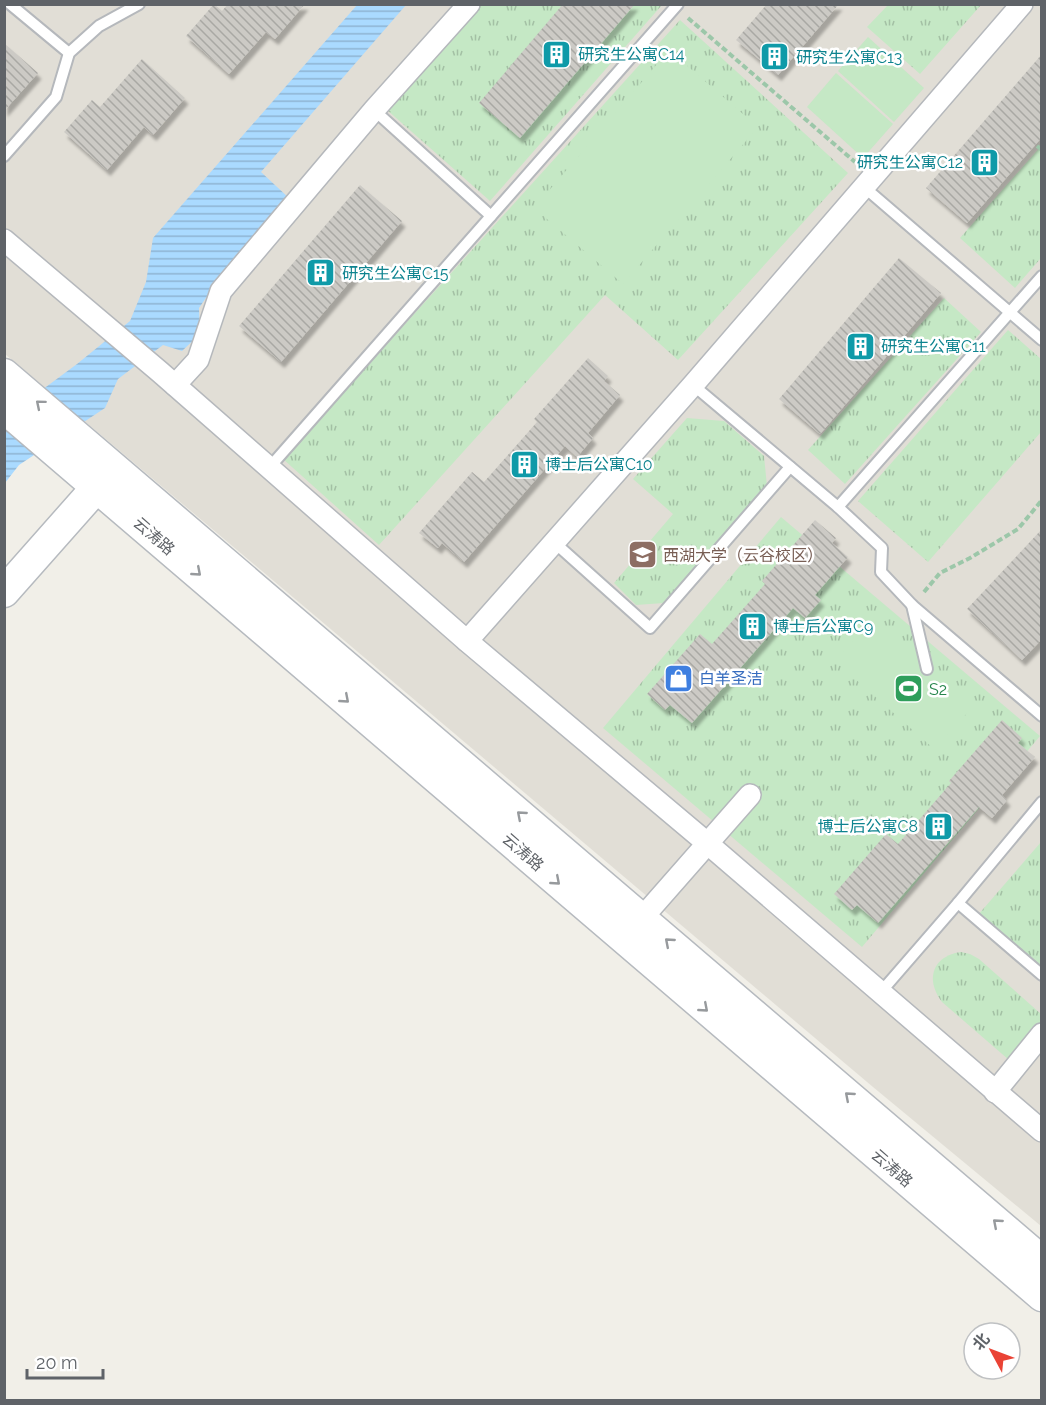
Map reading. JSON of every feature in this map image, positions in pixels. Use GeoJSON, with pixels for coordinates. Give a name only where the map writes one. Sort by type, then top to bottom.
{"type":"FeatureCollection","features":[{"type":"Feature","properties":{"kind":"street"},"geometry":{"type":"LineString","coordinates":[[167,378],[198,360],[221,291],[374,110],[469,4]]}},
{"type":"Feature","properties":{"kind":"street"},"geometry":{"type":"LineString","coordinates":[[466,641],[693,385],[1022,4]]}},
{"type":"Feature","properties":{"kind":"street"},"geometry":{"type":"LineString","coordinates":[[4,240],[167,378],[466,641],[707,843],[1041,1131]]}},
{"type":"Feature","properties":{"kind":"street","name":"云涛路"},"geometry":{"type":"LineString","coordinates":[[4,374],[65,443],[97,487],[1041,1296]]}},
{"type":"Feature","properties":{"kind":"street","name":"云涛路"},"geometry":{"type":"LineString","coordinates":[[4,408],[65,443],[642,918],[1041,1261]]}},
{"type":"Feature","properties":{"kind":"street"},"geometry":{"type":"LineString","coordinates":[[4,592],[97,487]]}},
{"type":"Feature","properties":{"kind":"street"},"geometry":{"type":"LineString","coordinates":[[642,918],[750,795]]}},
{"type":"Feature","properties":{"kind":"street"},"geometry":{"type":"LineString","coordinates":[[995,1092],[1041,1034]]}},
{"type":"Feature","properties":{"kind":"lane"},"geometry":{"type":"LineString","coordinates":[[10,4],[69,53]]}},
{"type":"Feature","properties":{"kind":"lane"},"geometry":{"type":"LineString","coordinates":[[4,156],[56,97],[69,53],[99,26],[140,4]]}},
{"type":"Feature","properties":{"kind":"lane"},"geometry":{"type":"LineString","coordinates":[[269,468],[678,4]]}},
{"type":"Feature","properties":{"kind":"lane"},"geometry":{"type":"LineString","coordinates":[[374,110],[491,216]]}},
{"type":"Feature","properties":{"kind":"lane"},"geometry":{"type":"LineString","coordinates":[[864,187],[1041,340]]}},
{"type":"Feature","properties":{"kind":"lane"},"geometry":{"type":"LineString","coordinates":[[838,507],[1041,276]]}},
{"type":"Feature","properties":{"kind":"lane"},"geometry":{"type":"LineString","coordinates":[[693,385],[838,507],[882,548],[881,572],[912,605],[1041,716]]}},
{"type":"Feature","properties":{"kind":"lane"},"geometry":{"type":"LineString","coordinates":[[555,543],[650,628],[790,467]]}},
{"type":"Feature","properties":{"kind":"lane"},"geometry":{"type":"LineString","coordinates":[[912,605],[927,669]]}},
{"type":"Feature","properties":{"kind":"lane"},"geometry":{"type":"LineString","coordinates":[[880,993],[1041,802]]}},
{"type":"Feature","properties":{"kind":"lane"},"geometry":{"type":"LineString","coordinates":[[958,903],[1041,975]]}},
{"type":"Feature","properties":{"kind":"path"},"geometry":{"type":"LineString","coordinates":[[912,605],[940,573],[1018,529],[1041,500]]}},
{"type":"Feature","properties":{"kind":"shaded area","name":"西湖大学（云谷校区）"},"geometry":{"type":"Polygon","coordinates":[[[5,5],[1041,5],[1041,1226],[873,1087],[5,354],[5,5]]]}},
{"type":"Feature","properties":{"kind":"green space"},"geometry":{"type":"Polygon","coordinates":[[[479,5],[662,5],[490,201],[386,109],[479,5]]]}},
{"type":"Feature","properties":{"kind":"green space"},"geometry":{"type":"Polygon","coordinates":[[[888,5],[981,5],[920,74],[867,27],[888,5]]]}},
{"type":"Feature","properties":{"kind":"green space"},"geometry":{"type":"Polygon","coordinates":[[[680,20],[848,173],[678,360],[605,295],[379,545],[283,459],[680,20]]]}},
{"type":"Feature","properties":{"kind":"green space"},"geometry":{"type":"Polygon","coordinates":[[[868,37],[924,88],[894,122],[838,71],[868,37]]]}},
{"type":"Feature","properties":{"kind":"green space"},"geometry":{"type":"Polygon","coordinates":[[[669,50],[758,127],[623,284],[534,208],[669,50]]]}},
{"type":"Feature","properties":{"kind":"green space"},"geometry":{"type":"Polygon","coordinates":[[[836,73],[893,124],[863,158],[807,107],[836,73]]]}},
{"type":"Feature","properties":{"kind":"green space"},"geometry":{"type":"Polygon","coordinates":[[[1041,146],[1041,258],[1015,288],[960,238],[1041,146]]]}},
{"type":"Feature","properties":{"kind":"green space"},"geometry":{"type":"Polygon","coordinates":[[[944,298],[981,332],[845,484],[808,450],[944,298]]]}},
{"type":"Feature","properties":{"kind":"green space"},"geometry":{"type":"Polygon","coordinates":[[[1008,330],[1041,359],[1041,432],[928,562],[858,501],[1008,330]]]}},
{"type":"Feature","properties":{"kind":"green space"},"geometry":{"type":"Polygon","coordinates":[[[687,418],[724,421],[764,456],[767,486],[664,603],[636,605],[614,583],[673,514],[633,479],[687,418]]]}},
{"type":"Feature","properties":{"kind":"green space"},"geometry":{"type":"Polygon","coordinates":[[[781,517],[1040,736],[862,947],[603,728],[781,517]]]}},
{"type":"Feature","properties":{"kind":"green space","name":"S2"},"geometry":{"type":"Polygon","coordinates":[[[871,621],[972,708],[934,749],[835,661],[871,621]]]}},
{"type":"Feature","properties":{"kind":"green space"},"geometry":{"type":"Polygon","coordinates":[[[1041,842],[1041,971],[978,915],[1041,842]]]}},
{"type":"Feature","properties":{"kind":"green space"},"geometry":{"type":"Polygon","coordinates":[[[961,952],[979,959],[1041,1014],[1041,1023],[1009,1060],[942,1002],[937,994],[933,978],[934,970],[943,958],[961,952]]]}},
{"type":"Feature","properties":{"kind":"water"},"geometry":{"type":"Polygon","coordinates":[[[357,5],[406,5],[261,172],[290,199],[212,289],[199,308],[200,334],[182,351],[163,345],[118,379],[105,408],[19,465],[5,483],[4,418],[130,321],[146,282],[153,238],[357,5]]]}},
{"type":"Feature","properties":{"kind":"building"},"geometry":{"type":"Polygon","coordinates":[[[214,4],[222,11],[228,4],[305,4],[275,39],[266,32],[229,74],[186,36],[214,4]]]}},
{"type":"Feature","properties":{"kind":"building","name":"研究生公寓C14"},"geometry":{"type":"Polygon","coordinates":[[[563,4],[635,4],[520,138],[479,103],[563,4]]]}},
{"type":"Feature","properties":{"kind":"building","name":"研究生公寓C13"},"geometry":{"type":"Polygon","coordinates":[[[767,4],[839,4],[778,75],[736,40],[767,4]]]}},
{"type":"Feature","properties":{"kind":"building"},"geometry":{"type":"Polygon","coordinates":[[[4,43],[38,73],[4,111],[4,43]]]}},
{"type":"Feature","properties":{"kind":"building","name":"研究生公寓C12"},"geometry":{"type":"Polygon","coordinates":[[[1042,54],[1042,137],[967,223],[926,188],[1042,54]]]}},
{"type":"Feature","properties":{"kind":"building"},"geometry":{"type":"Polygon","coordinates":[[[142,59],[185,98],[153,135],[144,127],[107,170],[64,132],[92,100],[100,107],[142,59]]]}},
{"type":"Feature","properties":{"kind":"building","name":"研究生公寓C15"},"geometry":{"type":"Polygon","coordinates":[[[360,185],[402,221],[281,362],[239,326],[360,185]]]}},
{"type":"Feature","properties":{"kind":"building","name":"研究生公寓C11"},"geometry":{"type":"Polygon","coordinates":[[[899,258],[941,293],[820,434],[779,399],[899,258]]]}},
{"type":"Feature","properties":{"kind":"building","name":"博士后公寓C10"},"geometry":{"type":"Polygon","coordinates":[[[588,358],[608,376],[604,381],[620,395],[588,433],[593,438],[577,457],[565,446],[464,562],[442,543],[438,548],[419,533],[472,472],[484,482],[537,422],[534,419],[588,358]]]}},
{"type":"Feature","properties":{"kind":"building","name":"博士后公寓C9"},"geometry":{"type":"Polygon","coordinates":[[[815,520],[836,538],[832,543],[848,557],[815,595],[821,600],[805,618],[793,608],[692,723],[670,705],[665,710],[647,694],[700,634],[712,644],[765,584],[762,581],[815,520]]]}},
{"type":"Feature","properties":{"kind":"building"},"geometry":{"type":"Polygon","coordinates":[[[1042,529],[1042,639],[1022,660],[967,609],[1042,529]]]}},
{"type":"Feature","properties":{"kind":"building","name":"博士后公寓C8"},"geometry":{"type":"Polygon","coordinates":[[[1002,720],[1022,738],[1018,743],[1035,757],[1002,795],[1007,800],[992,818],[979,807],[878,923],[857,905],[852,910],[834,894],[886,834],[898,844],[1002,720]]]}},
{"type":"Feature","properties":{"kind":"place","name":"研究生公寓C14"},"geometry":{"type":"Point","coordinates":[557,54]}},
{"type":"Feature","properties":{"kind":"place","name":"研究生公寓C13"},"geometry":{"type":"Point","coordinates":[775,57]}},
{"type":"Feature","properties":{"kind":"place","name":"研究生公寓C12"},"geometry":{"type":"Point","coordinates":[984,162]}},
{"type":"Feature","properties":{"kind":"place","name":"研究生公寓C15"},"geometry":{"type":"Point","coordinates":[321,273]}},
{"type":"Feature","properties":{"kind":"place","name":"研究生公寓C11"},"geometry":{"type":"Point","coordinates":[860,346]}},
{"type":"Feature","properties":{"kind":"place","name":"博士后公寓C10"},"geometry":{"type":"Point","coordinates":[524,464]}},
{"type":"Feature","properties":{"kind":"place","name":"西湖大学（云谷校区）"},"geometry":{"type":"Point","coordinates":[642,555]}},
{"type":"Feature","properties":{"kind":"place","name":"博士后公寓C9"},"geometry":{"type":"Point","coordinates":[752,626]}},
{"type":"Feature","properties":{"kind":"place","name":"白羊圣洁"},"geometry":{"type":"Point","coordinates":[678,678]}},
{"type":"Feature","properties":{"kind":"place","name":"S2"},"geometry":{"type":"Point","coordinates":[908,689]}},
{"type":"Feature","properties":{"kind":"place","name":"博士后公寓C8"},"geometry":{"type":"Point","coordinates":[939,826]}}]}
